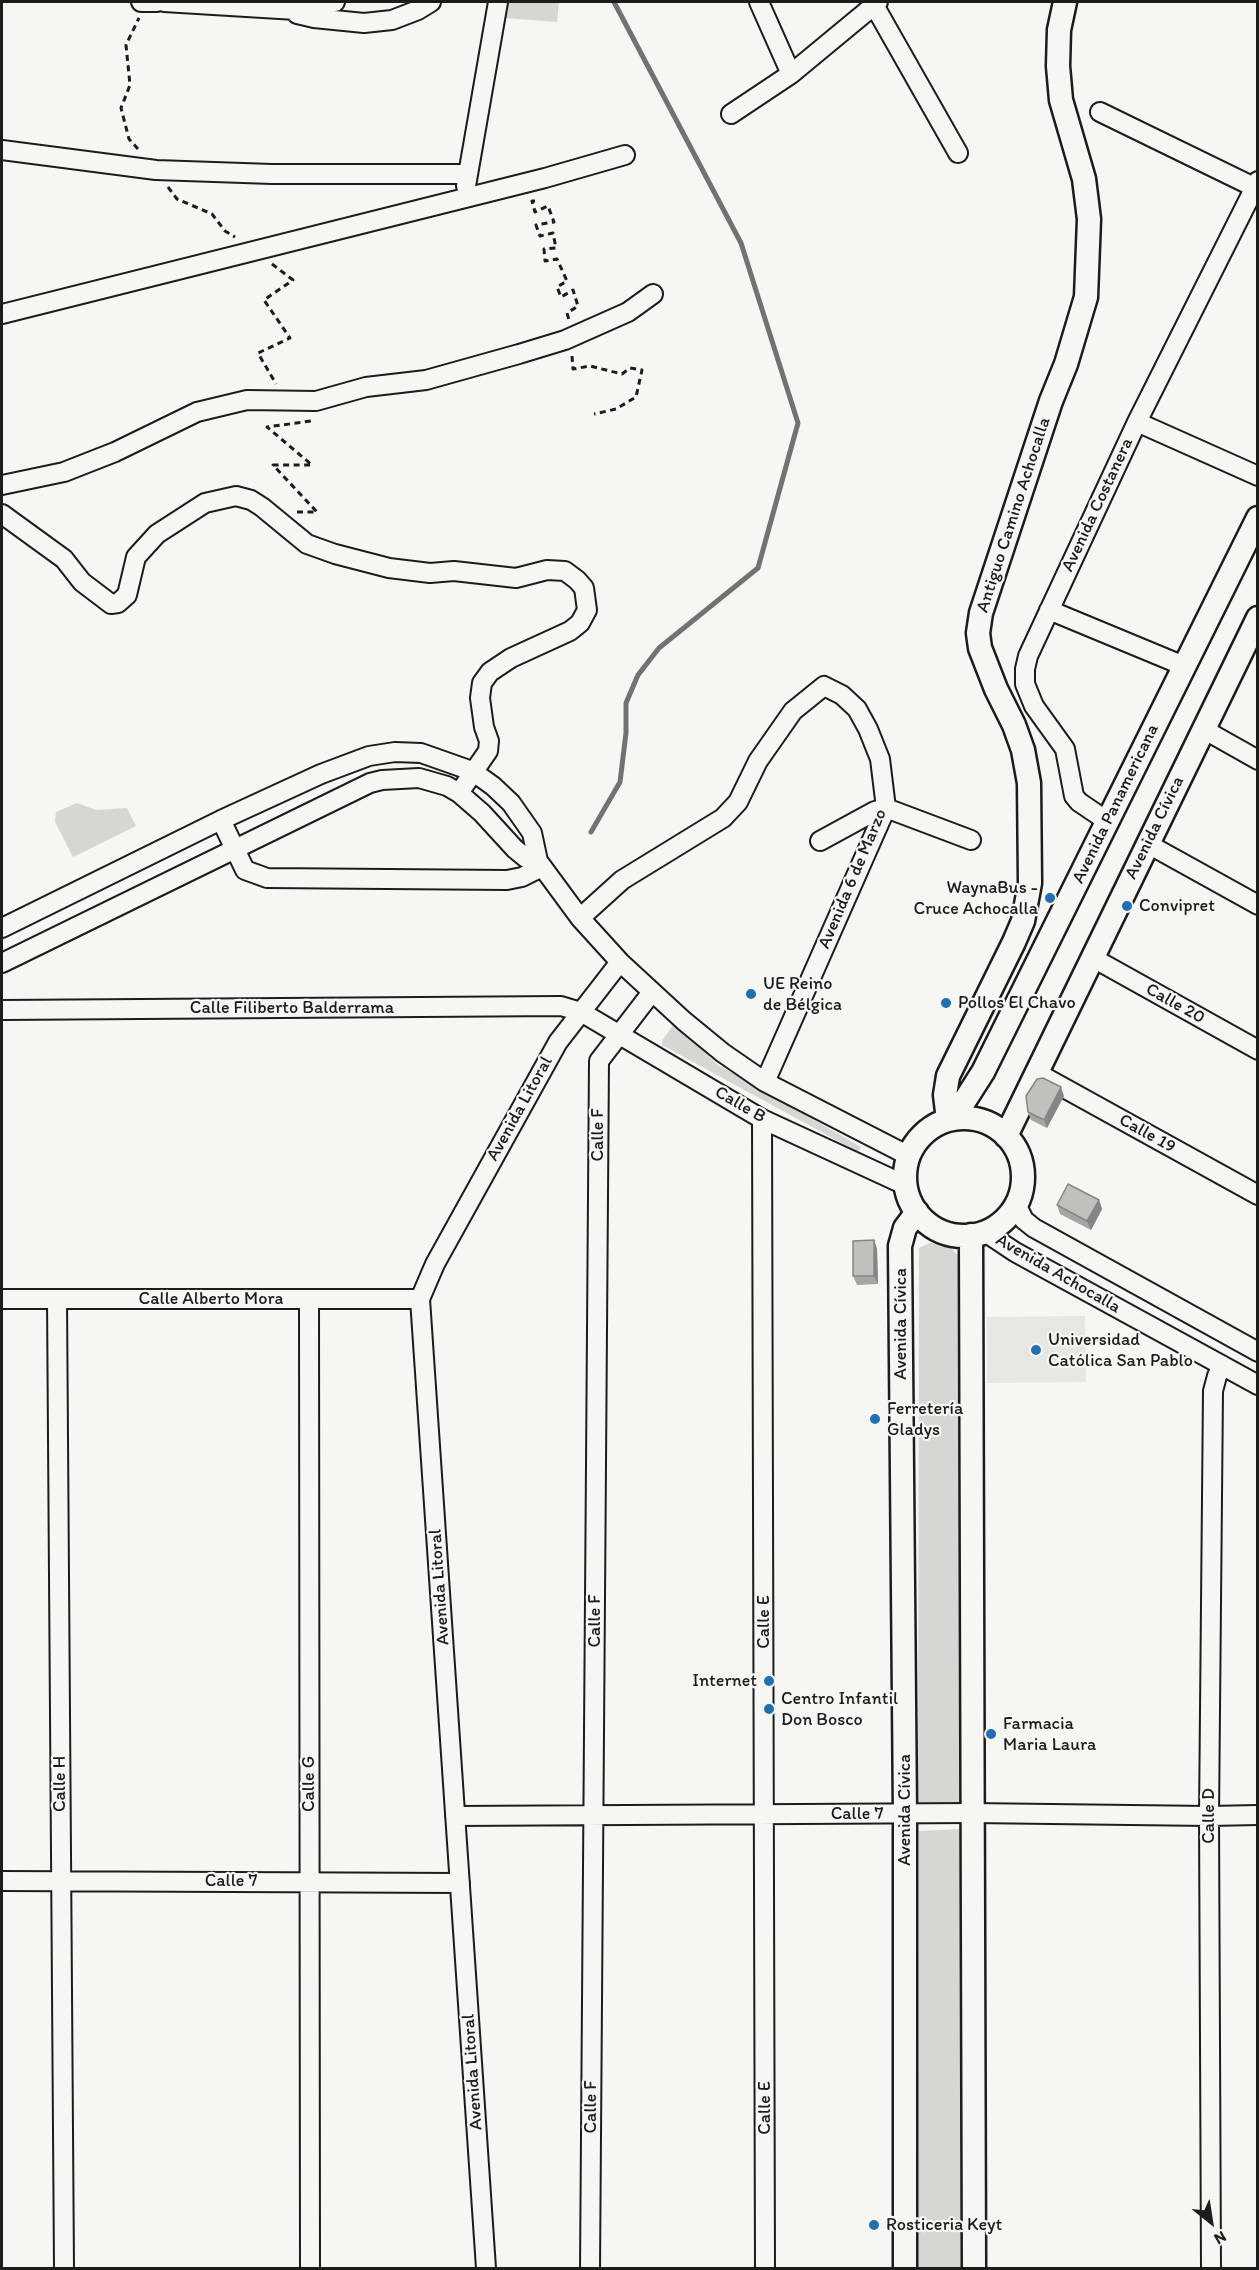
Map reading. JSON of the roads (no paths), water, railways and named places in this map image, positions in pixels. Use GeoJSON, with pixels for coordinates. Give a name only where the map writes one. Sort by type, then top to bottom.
{"type":"FeatureCollection","features":[{"type":"Feature","properties":{"kind":"main road","name":"Antiguo Camino Achocalla"},"geometry":{"type":"LineString","coordinates":[[950,1120],[945,1095],[948,1076],[1023,921],[1030,883],[1029,783],[1023,750],[980,648],[978,633],[981,613],[1051,401],[1066,364],[1086,297],[1089,250],[1088,209],[1084,179],[1061,100],[1058,66],[1059,30],[1065,2]]}},
{"type":"Feature","properties":{"kind":"main road","name":"Avenida Panamericana"},"geometry":{"type":"LineString","coordinates":[[950,1120],[983,1072],[1257,518]]}},
{"type":"Feature","properties":{"kind":"main road","name":"Avenida Cívica"},"geometry":{"type":"LineString","coordinates":[[1006,1136],[1257,618]]}},
{"type":"Feature","properties":{"kind":"main road"},"geometry":{"type":"LineString","coordinates":[[976,1119],[987,1123],[1006,1136],[1017,1152],[1023,1172],[1023,1183],[1016,1204],[1003,1220],[978,1233],[957,1235],[942,1232],[929,1225],[917,1212],[908,1197],[905,1185],[905,1170],[916,1143],[926,1132],[950,1120],[976,1119]]}},
{"type":"Feature","properties":{"kind":"main road","name":"Avenida Cívica"},"geometry":{"type":"LineString","coordinates":[[905,2268],[905,1814],[900,1246],[905,1228],[917,1212]]}},
{"type":"Feature","properties":{"kind":"main road"},"geometry":{"type":"LineString","coordinates":[[974,2268],[972,1813],[978,1233]]}},
{"type":"Feature","properties":{"kind":"street"},"geometry":{"type":"LineString","coordinates":[[143,2],[157,2]]}},
{"type":"Feature","properties":{"kind":"street"},"geometry":{"type":"LineString","coordinates":[[164,2],[296,6],[335,2]]}},
{"type":"Feature","properties":{"kind":"street"},"geometry":{"type":"LineString","coordinates":[[296,6],[300,15],[364,23],[392,20],[418,10],[431,2]]}},
{"type":"Feature","properties":{"kind":"street"},"geometry":{"type":"LineString","coordinates":[[465,198],[498,2]]}},
{"type":"Feature","properties":{"kind":"street"},"geometry":{"type":"LineString","coordinates":[[759,2],[791,74]]}},
{"type":"Feature","properties":{"kind":"street"},"geometry":{"type":"LineString","coordinates":[[731,114],[791,74],[876,3],[958,153]]}},
{"type":"Feature","properties":{"kind":"street"},"geometry":{"type":"LineString","coordinates":[[1100,112],[1256,186]]}},
{"type":"Feature","properties":{"kind":"street"},"geometry":{"type":"LineString","coordinates":[[2,150],[156,170],[272,174],[468,174]]}},
{"type":"Feature","properties":{"kind":"street"},"geometry":{"type":"LineString","coordinates":[[2,314],[256,252],[545,178],[625,155]]}},
{"type":"Feature","properties":{"kind":"street","name":"Avenida Costanera"},"geometry":{"type":"LineString","coordinates":[[1107,821],[1074,796],[1065,749],[1034,706],[1025,684],[1028,656],[1137,422],[1256,186]]}},
{"type":"Feature","properties":{"kind":"street"},"geometry":{"type":"LineString","coordinates":[[2,485],[64,472],[115,452],[197,412],[247,400],[316,401],[366,387],[426,380],[519,354],[575,336],[628,312],[652,294]]}},
{"type":"Feature","properties":{"kind":"street"},"geometry":{"type":"LineString","coordinates":[[1137,422],[1257,476]]}},
{"type":"Feature","properties":{"kind":"street"},"geometry":{"type":"LineString","coordinates":[[2,514],[64,559],[82,582],[111,604],[118,603],[127,595],[136,557],[144,546],[205,503],[236,496],[251,500],[262,507],[307,544],[389,568],[516,578],[547,570],[565,571],[578,580],[584,588],[587,610],[580,623],[570,631],[511,657],[490,672],[482,682],[480,698],[484,727],[489,741],[488,751],[484,759],[472,771],[459,793]]}},
{"type":"Feature","properties":{"kind":"street"},"geometry":{"type":"LineString","coordinates":[[1049,610],[1184,666]]}},
{"type":"Feature","properties":{"kind":"street","name":"Avenida 6 de Marzo"},"geometry":{"type":"LineString","coordinates":[[580,918],[622,880],[723,818],[738,802],[758,761],[794,711],[825,686],[842,695],[857,709],[880,759],[886,808],[765,1082]]}},
{"type":"Feature","properties":{"kind":"street"},"geometry":{"type":"LineString","coordinates":[[1203,729],[1257,760]]}},
{"type":"Feature","properties":{"kind":"street"},"geometry":{"type":"LineString","coordinates":[[2,928],[221,820],[321,774],[369,756],[395,752],[422,753],[472,771],[493,786],[511,803],[532,833],[540,864]]}},
{"type":"Feature","properties":{"kind":"street"},"geometry":{"type":"LineString","coordinates":[[2,963],[370,783],[382,780],[419,778],[447,786],[482,813],[515,849],[526,858],[540,864]]}},
{"type":"Feature","properties":{"kind":"street"},"geometry":{"type":"LineString","coordinates":[[820,841],[875,811],[886,808],[971,840]]}},
{"type":"Feature","properties":{"kind":"street"},"geometry":{"type":"LineString","coordinates":[[221,820],[245,870],[267,878],[507,879],[522,877],[540,864]]}},
{"type":"Feature","properties":{"kind":"street"},"geometry":{"type":"LineString","coordinates":[[1148,844],[1257,905]]}},
{"type":"Feature","properties":{"kind":"street","name":"Calle B"},"geometry":{"type":"LineString","coordinates":[[540,864],[580,918],[620,962],[723,1053],[765,1082],[909,1156]]}},
{"type":"Feature","properties":{"kind":"street","name":"Calle 20"},"geometry":{"type":"LineString","coordinates":[[1093,958],[1257,1050]]}},
{"type":"Feature","properties":{"kind":"street","name":"Avenida Litoral"},"geometry":{"type":"LineString","coordinates":[[486,2268],[420,1299],[435,1264],[558,1042],[620,962]]}},
{"type":"Feature","properties":{"kind":"street","name":"Calle F"},"geometry":{"type":"LineString","coordinates":[[590,2268],[599,1061],[652,992]]}},
{"type":"Feature","properties":{"kind":"street","name":"Calle Filiberto Balderrama"},"geometry":{"type":"LineString","coordinates":[[2,1010],[561,1006],[581,1012]]}},
{"type":"Feature","properties":{"kind":"street","name":"Calle B"},"geometry":{"type":"LineString","coordinates":[[581,1012],[762,1119],[905,1185]]}},
{"type":"Feature","properties":{"kind":"street","name":"Calle 19"},"geometry":{"type":"LineString","coordinates":[[1037,1073],[1257,1195]]}},
{"type":"Feature","properties":{"kind":"street","name":"Calle E"},"geometry":{"type":"LineString","coordinates":[[762,1119],[765,2268]]}},
{"type":"Feature","properties":{"kind":"street","name":"Avenida Achocalla"},"geometry":{"type":"LineString","coordinates":[[1016,1204],[1024,1220],[1034,1228],[1257,1352]]}},
{"type":"Feature","properties":{"kind":"street","name":"Avenida Achocalla"},"geometry":{"type":"LineString","coordinates":[[978,1233],[1257,1385]]}},
{"type":"Feature","properties":{"kind":"street","name":"Calle Alberto Mora"},"geometry":{"type":"LineString","coordinates":[[2,1299],[420,1299]]}},
{"type":"Feature","properties":{"kind":"street","name":"Calle H"},"geometry":{"type":"LineString","coordinates":[[57,1299],[64,2268]]}},
{"type":"Feature","properties":{"kind":"street","name":"Calle G"},"geometry":{"type":"LineString","coordinates":[[309,1300],[310,2268]]}},
{"type":"Feature","properties":{"kind":"street","name":"Calle D"},"geometry":{"type":"LineString","coordinates":[[1211,2268],[1209,1816],[1213,1391],[1222,1365]]}},
{"type":"Feature","properties":{"kind":"street","name":"Calle 7"},"geometry":{"type":"LineString","coordinates":[[455,1816],[972,1813],[1257,1815]]}},
{"type":"Feature","properties":{"kind":"street","name":"Calle 7"},"geometry":{"type":"LineString","coordinates":[[2,1881],[460,1883]]}},
{"type":"Feature","properties":{"kind":"waterway"},"geometry":{"type":"LineString","coordinates":[[591,832],[620,782],[626,733],[626,703],[638,675],[659,648],[758,568],[798,423],[741,243],[614,2]]}},
{"type":"Feature","properties":{"kind":"place","name":"WaynaBus - Cruce Achocalla"},"geometry":{"type":"Point","coordinates":[1050,898]}},
{"type":"Feature","properties":{"kind":"place","name":"Convipret"},"geometry":{"type":"Point","coordinates":[1127,906]}},
{"type":"Feature","properties":{"kind":"place","name":"UE Reino de Bélgica"},"geometry":{"type":"Point","coordinates":[751,994]}},
{"type":"Feature","properties":{"kind":"place","name":"Pollos El Chavo"},"geometry":{"type":"Point","coordinates":[946,1003]}},
{"type":"Feature","properties":{"kind":"place","name":"Universidad Católica San Pablo"},"geometry":{"type":"Point","coordinates":[1036,1350]}},
{"type":"Feature","properties":{"kind":"place","name":"Ferretería Gladys"},"geometry":{"type":"Point","coordinates":[875,1419]}},
{"type":"Feature","properties":{"kind":"place","name":"Internet"},"geometry":{"type":"Point","coordinates":[769,1681]}},
{"type":"Feature","properties":{"kind":"place","name":"Centro Infantil Don Bosco"},"geometry":{"type":"Point","coordinates":[769,1709]}},
{"type":"Feature","properties":{"kind":"place","name":"Farmacia Maria Laura"},"geometry":{"type":"Point","coordinates":[991,1734]}},
{"type":"Feature","properties":{"kind":"place","name":"Rosticeria Keyt"},"geometry":{"type":"Point","coordinates":[874,2225]}}]}
